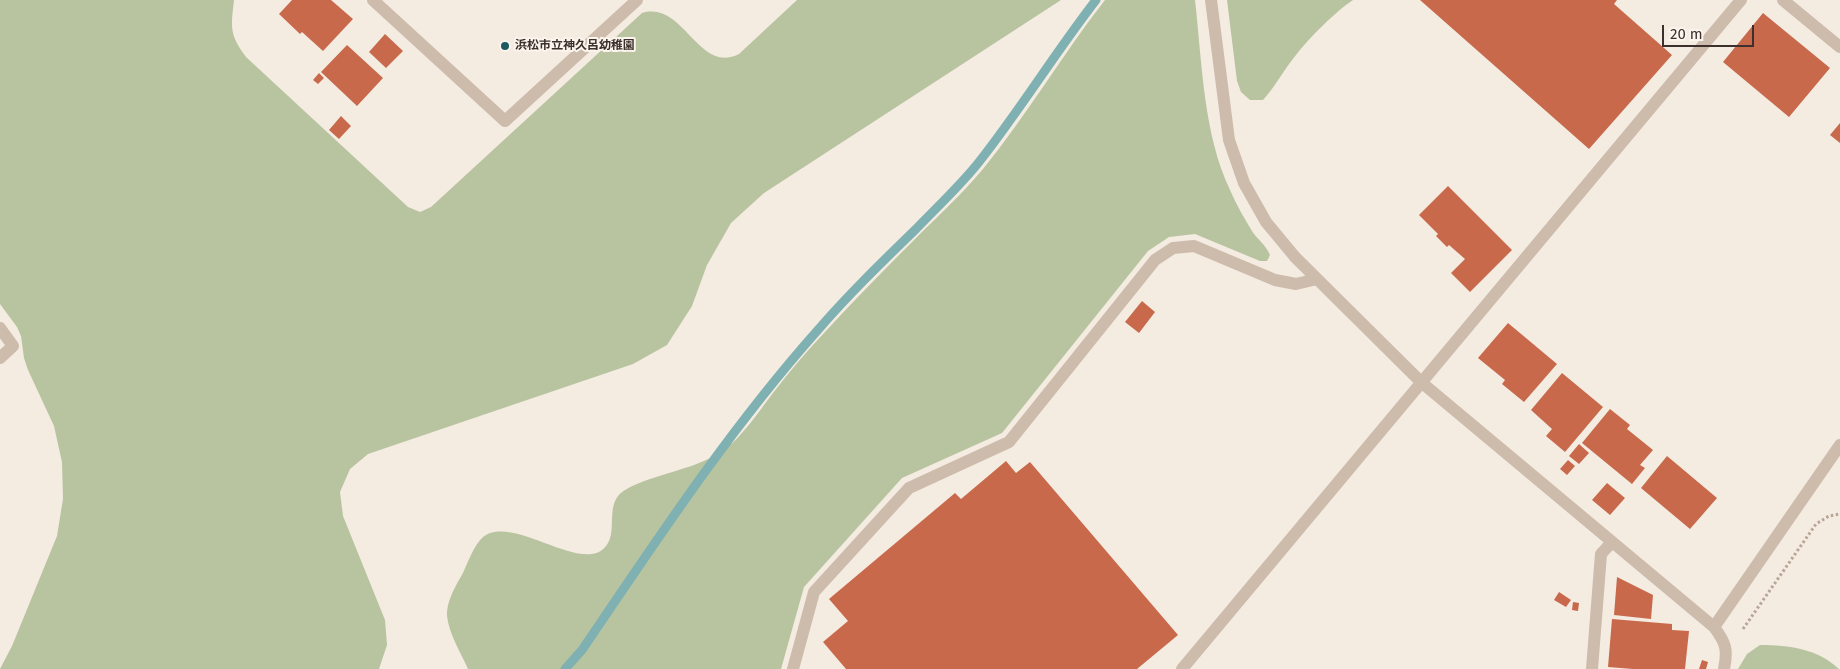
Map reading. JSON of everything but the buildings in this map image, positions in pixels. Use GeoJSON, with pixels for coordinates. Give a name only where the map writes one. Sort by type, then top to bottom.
{"type":"FeatureCollection","features":[{"type":"Feature","properties":{"kind":"street"},"geometry":{"type":"LineString","coordinates":[[373,0],[505,121],[637,0]]}},
{"type":"Feature","properties":{"kind":"street"},"geometry":{"type":"LineString","coordinates":[[1211,0],[1229,140],[1244,183],[1266,222],[1295,258],[1421,382],[1714,627],[1723,639],[1727,652],[1724,669]]}},
{"type":"Feature","properties":{"kind":"street"},"geometry":{"type":"LineString","coordinates":[[1182,669],[1741,0]]}},
{"type":"Feature","properties":{"kind":"street"},"geometry":{"type":"LineString","coordinates":[[1783,0],[1840,47]]}},
{"type":"Feature","properties":{"kind":"street"},"geometry":{"type":"LineString","coordinates":[[793,669],[814,592],[909,488],[1009,442],[1155,260],[1173,248],[1194,246],[1275,280],[1296,284],[1317,279]]}},
{"type":"Feature","properties":{"kind":"street"},"geometry":{"type":"LineString","coordinates":[[0,328],[13,346],[0,358]]}},
{"type":"Feature","properties":{"kind":"street"},"geometry":{"type":"LineString","coordinates":[[1714,627],[1840,445]]}},
{"type":"Feature","properties":{"kind":"street"},"geometry":{"type":"LineString","coordinates":[[1592,669],[1601,554],[1612,542]]}},
{"type":"Feature","properties":{"kind":"path"},"geometry":{"type":"LineString","coordinates":[[1727,652],[1816,524],[1829,516],[1840,514]]}},
{"type":"Feature","properties":{"kind":"green space"},"geometry":{"type":"Polygon","coordinates":[[[0,0],[234,0],[232,30],[246,57],[408,207],[420,212],[431,207],[642,13],[657,12],[669,17],[701,47],[712,55],[725,58],[739,54],[797,0],[1061,0],[764,193],[731,223],[707,265],[692,306],[667,345],[633,364],[368,454],[350,469],[340,492],[343,516],[385,620],[387,645],[379,669],[0,669],[12,646],[57,536],[63,499],[62,462],[54,426],[28,370],[21,336],[17,327],[0,304],[0,0]]]}},
{"type":"Feature","properties":{"kind":"green space"},"geometry":{"type":"Polygon","coordinates":[[[1105,0],[1195,0],[1205,97],[1214,145],[1221,168],[1237,206],[1252,231],[1270,255],[1267,261],[1260,261],[1195,234],[1169,237],[1148,251],[1002,433],[902,478],[804,587],[781,669],[468,669],[450,630],[447,611],[452,594],[480,540],[496,532],[511,532],[565,550],[582,554],[596,553],[606,546],[609,541],[613,508],[618,496],[624,491],[632,486],[705,461],[737,439],[785,377],[817,340],[983,169],[1015,128],[1105,0]]]}},
{"type":"Feature","properties":{"kind":"green space"},"geometry":{"type":"Polygon","coordinates":[[[1227,0],[1353,0],[1330,18],[1308,41],[1263,100],[1250,100],[1241,92],[1237,81],[1227,0]]]}},
{"type":"Feature","properties":{"kind":"green space"},"geometry":{"type":"Polygon","coordinates":[[[1760,645],[1792,647],[1803,650],[1822,657],[1839,669],[1738,669],[1747,654],[1760,645]]]}},
{"type":"Feature","properties":{"kind":"waterway"},"geometry":{"type":"LineString","coordinates":[[565,669],[582,650],[694,487],[754,407],[817,331],[865,279],[972,171],[1096,0]]}},
{"type":"Feature","properties":{"kind":"place","name":"浜松市立神久呂幼稚園"},"geometry":{"type":"Point","coordinates":[505,46]}}]}
